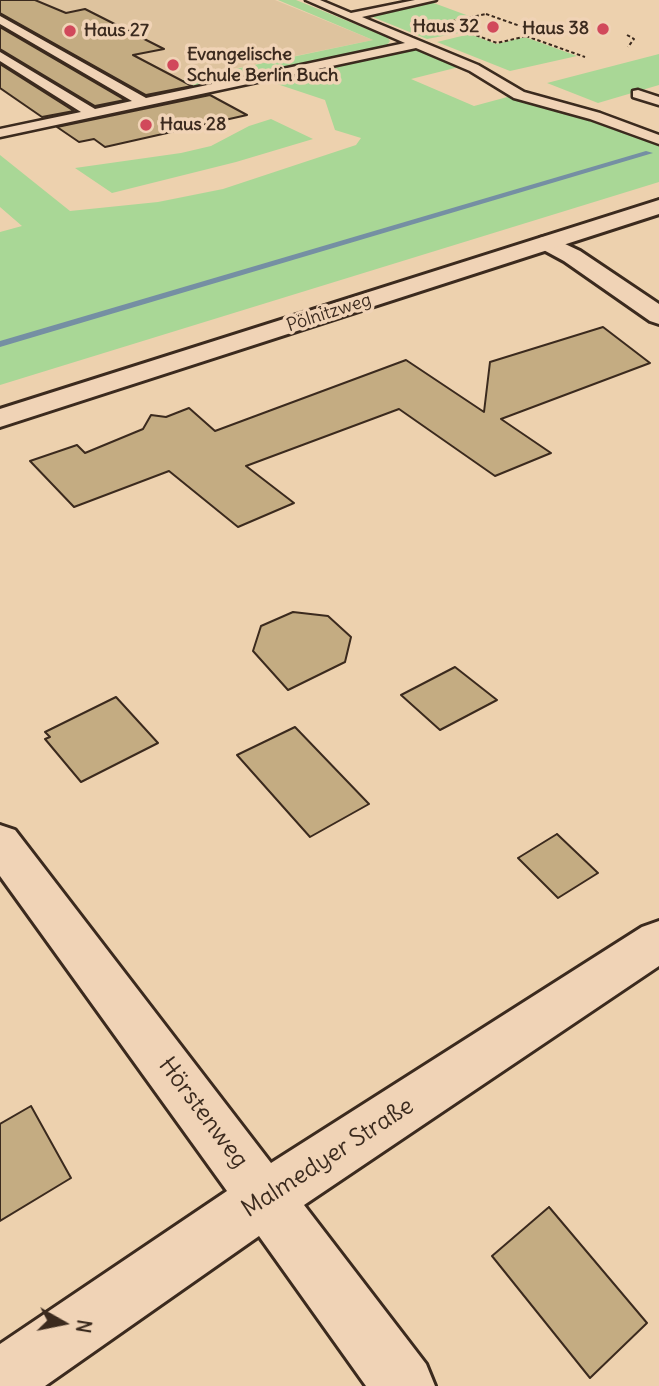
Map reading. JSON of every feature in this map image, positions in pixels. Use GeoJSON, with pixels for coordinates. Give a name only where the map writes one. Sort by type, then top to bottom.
{"type":"FeatureCollection","features":[{"type":"Feature","properties":{"kind":"street","name":"Pölnitzweg"},"geometry":{"type":"LineString","coordinates":[[0,418],[659,207]]}},
{"type":"Feature","properties":{"kind":"street"},"geometry":{"type":"LineString","coordinates":[[548,243],[572,256],[659,316]]}},
{"type":"Feature","properties":{"kind":"street","name":"Hörstenweg"},"geometry":{"type":"LineString","coordinates":[[0,842],[404,1386]]}},
{"type":"Feature","properties":{"kind":"street","name":"Malmedyer Straße"},"geometry":{"type":"LineString","coordinates":[[0,1380],[266,1199],[659,941]]}},
{"type":"Feature","properties":{"kind":"lane"},"geometry":{"type":"LineString","coordinates":[[312,0],[474,68],[519,96],[595,116],[656,137]]}},
{"type":"Feature","properties":{"kind":"lane"},"geometry":{"type":"LineString","coordinates":[[352,16],[432,0]]}},
{"type":"Feature","properties":{"kind":"lane"},"geometry":{"type":"LineString","coordinates":[[0,19],[144,102]]}},
{"type":"Feature","properties":{"kind":"lane"},"geometry":{"type":"LineString","coordinates":[[0,133],[419,44]]}},
{"type":"Feature","properties":{"kind":"lane"},"geometry":{"type":"LineString","coordinates":[[0,55],[93,113]]}},
{"type":"Feature","properties":{"kind":"lane"},"geometry":{"type":"LineString","coordinates":[[638,94],[659,101]]}},
{"type":"Feature","properties":{"kind":"path"},"geometry":{"type":"LineString","coordinates":[[525,36],[540,33],[486,14],[443,23],[498,43],[525,36],[585,57]]}},
{"type":"Feature","properties":{"kind":"path"},"geometry":{"type":"LineString","coordinates":[[627,35],[634,39],[628,47]]}},
{"type":"Feature","properties":{"kind":"shaded area","name":"Evangelische Schule Berlin Buch"},"geometry":{"type":"Polygon","coordinates":[[[0,0],[275,0],[373,40],[135,89],[0,12],[0,0]]]}},
{"type":"Feature","properties":{"kind":"green space"},"geometry":{"type":"Polygon","coordinates":[[[278,0],[296,0],[387,37],[390,41],[387,45],[371,49],[161,94],[139,91],[94,66],[105,64],[149,87],[373,40],[278,0]]]}},
{"type":"Feature","properties":{"kind":"green space"},"geometry":{"type":"Polygon","coordinates":[[[431,2],[469,16],[441,22],[464,32],[427,39],[370,16],[431,2]]]}},
{"type":"Feature","properties":{"kind":"green space"},"geometry":{"type":"Polygon","coordinates":[[[0,24],[96,80],[96,83],[73,90],[61,89],[0,52],[0,24]]]}},
{"type":"Feature","properties":{"kind":"green space"},"geometry":{"type":"Polygon","coordinates":[[[470,34],[496,44],[525,37],[577,56],[510,71],[437,42],[470,34]]]}},
{"type":"Feature","properties":{"kind":"green space"},"geometry":{"type":"Polygon","coordinates":[[[408,48],[426,51],[463,66],[411,79],[474,106],[511,96],[594,120],[659,145],[659,182],[0,385],[0,232],[22,226],[0,207],[0,155],[70,211],[158,202],[223,189],[356,145],[361,138],[335,130],[325,100],[265,80],[408,48]]]}},
{"type":"Feature","properties":{"kind":"green space"},"geometry":{"type":"Polygon","coordinates":[[[659,54],[659,85],[598,103],[547,83],[659,54]]]}},
{"type":"Feature","properties":{"kind":"green space"},"geometry":{"type":"Polygon","coordinates":[[[271,119],[313,139],[236,162],[112,193],[75,168],[181,153],[211,146],[249,126],[271,119]]]}},
{"type":"Feature","properties":{"kind":"building"},"geometry":{"type":"Polygon","coordinates":[[[0,0],[35,0],[66,13],[85,9],[164,49],[133,55],[192,86],[146,95],[0,13],[0,0]]]}},
{"type":"Feature","properties":{"kind":"building"},"geometry":{"type":"Polygon","coordinates":[[[0,27],[125,100],[95,106],[0,49],[0,27]]]}},
{"type":"Feature","properties":{"kind":"building"},"geometry":{"type":"Polygon","coordinates":[[[0,64],[74,111],[42,117],[0,88],[0,64]]]}},
{"type":"Feature","properties":{"kind":"building","name":"Haus 28"},"geometry":{"type":"Polygon","coordinates":[[[210,95],[247,115],[105,147],[94,139],[79,142],[57,127],[210,95]]]}},
{"type":"Feature","properties":{"kind":"building"},"geometry":{"type":"Polygon","coordinates":[[[603,327],[650,363],[501,419],[551,453],[495,476],[399,409],[246,466],[294,503],[238,527],[169,471],[74,507],[30,461],[77,445],[85,453],[143,429],[151,415],[166,417],[189,408],[215,431],[406,360],[484,412],[490,362],[603,327]]]}},
{"type":"Feature","properties":{"kind":"building"},"geometry":{"type":"Polygon","coordinates":[[[293,612],[328,616],[351,637],[345,662],[288,690],[253,651],[261,626],[293,612]]]}},
{"type":"Feature","properties":{"kind":"building"},"geometry":{"type":"Polygon","coordinates":[[[455,667],[497,700],[440,730],[401,695],[455,667]]]}},
{"type":"Feature","properties":{"kind":"building"},"geometry":{"type":"Polygon","coordinates":[[[116,697],[158,743],[81,782],[45,739],[50,737],[45,732],[116,697]]]}},
{"type":"Feature","properties":{"kind":"building"},"geometry":{"type":"Polygon","coordinates":[[[295,727],[369,804],[310,837],[237,755],[295,727]]]}},
{"type":"Feature","properties":{"kind":"building"},"geometry":{"type":"Polygon","coordinates":[[[557,834],[598,873],[558,898],[518,858],[557,834]]]}},
{"type":"Feature","properties":{"kind":"building"},"geometry":{"type":"Polygon","coordinates":[[[31,1106],[71,1178],[0,1221],[0,1124],[31,1106]]]}},
{"type":"Feature","properties":{"kind":"building"},"geometry":{"type":"Polygon","coordinates":[[[549,1207],[647,1323],[590,1378],[492,1256],[549,1207]]]}},
{"type":"Feature","properties":{"kind":"waterway"},"geometry":{"type":"LineString","coordinates":[[0,344],[649,153]]}},
{"type":"Feature","properties":{"kind":"place","name":"Haus 32"},"geometry":{"type":"Point","coordinates":[493,27]}},
{"type":"Feature","properties":{"kind":"place","name":"Haus 38"},"geometry":{"type":"Point","coordinates":[603,29]}},
{"type":"Feature","properties":{"kind":"place","name":"Haus 27"},"geometry":{"type":"Point","coordinates":[70,31]}},
{"type":"Feature","properties":{"kind":"place","name":"Evangelische Schule Berlin Buch"},"geometry":{"type":"Point","coordinates":[173,65]}},
{"type":"Feature","properties":{"kind":"place","name":"Haus 28"},"geometry":{"type":"Point","coordinates":[146,125]}}]}
